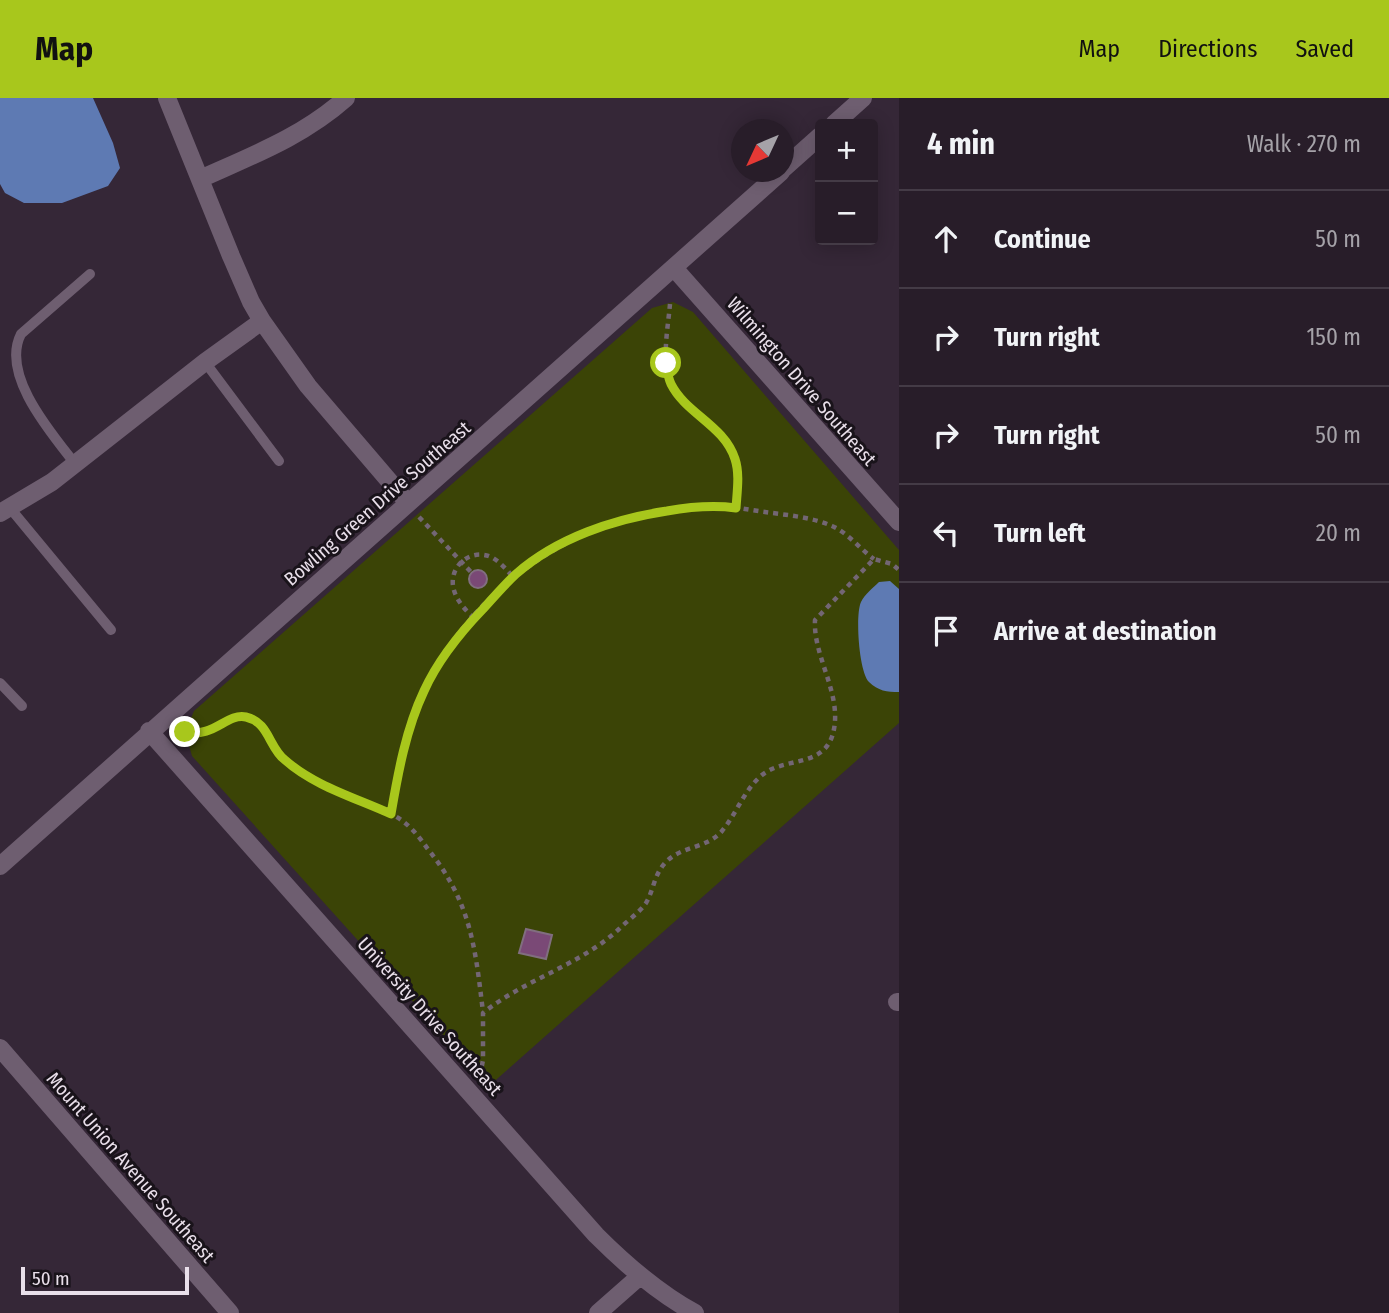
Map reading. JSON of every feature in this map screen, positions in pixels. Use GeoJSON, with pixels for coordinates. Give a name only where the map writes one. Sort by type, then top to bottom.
{"type":"FeatureCollection","features":[{"type":"Feature","properties":{"kind":"street"},"geometry":{"type":"LineString","coordinates":[[167,98],[236,268],[262,321],[308,386],[413,509]]}},
{"type":"Feature","properties":{"kind":"street"},"geometry":{"type":"LineString","coordinates":[[200,179],[288,140],[346,98]]}},
{"type":"Feature","properties":{"kind":"street"},"geometry":{"type":"LineString","coordinates":[[840,119],[863,98]]}},
{"type":"Feature","properties":{"kind":"street","name":"Bowling Green Drive Southeast"},"geometry":{"type":"LineString","coordinates":[[794,159],[815,140]]}},
{"type":"Feature","properties":{"kind":"street","name":"Bowling Green Drive Southeast"},"geometry":{"type":"LineString","coordinates":[[0,866],[149,731],[413,509],[769,182]]}},
{"type":"Feature","properties":{"kind":"street","name":"Wilmington Drive Southeast"},"geometry":{"type":"LineString","coordinates":[[674,268],[899,522]]}},
{"type":"Feature","properties":{"kind":"street"},"geometry":{"type":"LineString","coordinates":[[5,510],[76,465],[205,362],[262,321]]}},
{"type":"Feature","properties":{"kind":"street","name":"University Drive Southeast"},"geometry":{"type":"LineString","coordinates":[[149,731],[596,1235],[640,1276],[695,1313]]}},
{"type":"Feature","properties":{"kind":"street","name":"Mount Union Avenue Southeast"},"geometry":{"type":"LineString","coordinates":[[0,1048],[230,1313]]}},
{"type":"Feature","properties":{"kind":"street"},"geometry":{"type":"LineString","coordinates":[[598,1313],[640,1276]]}},
{"type":"Feature","properties":{"kind":"lane"},"geometry":{"type":"LineString","coordinates":[[76,465],[23,391],[13,358],[15,344],[21,334],[90,274]]}},
{"type":"Feature","properties":{"kind":"lane"},"geometry":{"type":"LineString","coordinates":[[205,362],[279,461]]}},
{"type":"Feature","properties":{"kind":"lane"},"geometry":{"type":"LineString","coordinates":[[5,510],[111,630]]}},
{"type":"Feature","properties":{"kind":"lane"},"geometry":{"type":"LineString","coordinates":[[0,683],[22,706]]}},
{"type":"Feature","properties":{"kind":"path"},"geometry":{"type":"LineString","coordinates":[[670,303],[666,363],[670,382],[679,397],[716,429],[730,447],[736,462],[736,508]]}},
{"type":"Feature","properties":{"kind":"path"},"geometry":{"type":"LineString","coordinates":[[391,814],[407,739],[424,690],[457,636],[513,577],[540,557],[576,537],[619,522],[691,507],[720,506],[834,526],[874,559],[892,564],[899,570]]}},
{"type":"Feature","properties":{"kind":"path"},"geometry":{"type":"LineString","coordinates":[[413,509],[471,572]]}},
{"type":"Feature","properties":{"kind":"path"},"geometry":{"type":"LineString","coordinates":[[474,618],[456,596],[453,585],[454,573],[461,561],[469,556],[482,554],[492,557],[513,577]]}},
{"type":"Feature","properties":{"kind":"path"},"geometry":{"type":"LineString","coordinates":[[483,1013],[501,998],[584,954],[616,932],[646,903],[659,871],[668,859],[706,844],[720,834],[750,788],[764,773],[817,755],[829,742],[834,729],[835,707],[814,634],[815,620],[874,559]]}},
{"type":"Feature","properties":{"kind":"path"},"geometry":{"type":"LineString","coordinates":[[185,732],[206,733],[233,718],[245,717],[257,722],[287,763],[318,782],[391,814],[415,832],[453,884],[464,906],[476,953],[483,1013],[483,1060],[480,1076]]}},
{"type":"Feature","properties":{"kind":"green space"},"geometry":{"type":"Polygon","coordinates":[[[673,302],[693,312],[899,550],[899,723],[489,1086],[192,756],[185,732],[194,711],[652,308],[673,302]]]}},
{"type":"Feature","properties":{"kind":"water"},"geometry":{"type":"Polygon","coordinates":[[[0,98],[93,98],[113,143],[120,168],[108,186],[62,203],[24,203],[5,193],[0,184],[0,98]]]}},
{"type":"Feature","properties":{"kind":"water"},"geometry":{"type":"Polygon","coordinates":[[[890,581],[899,589],[899,692],[883,690],[869,682],[859,643],[858,619],[861,602],[879,582],[890,581]]]}},
{"type":"Feature","properties":{"kind":"building"},"geometry":{"type":"Polygon","coordinates":[[[474,570],[482,570],[487,579],[485,586],[474,588],[469,583],[469,575],[474,570]]]}},
{"type":"Feature","properties":{"kind":"building"},"geometry":{"type":"Polygon","coordinates":[[[526,929],[552,935],[546,959],[519,953],[526,929]]]}},
{"type":"Feature","properties":{"kind":"route"},"geometry":{"type":"LineString","coordinates":[[185,732],[206,733],[233,718],[245,717],[257,722],[266,731],[287,763],[318,782],[391,814],[407,739],[424,690],[457,636],[517,573],[576,537],[619,522],[691,507],[736,508],[736,462],[730,447],[716,429],[679,397],[670,382],[666,363]]}}]}
